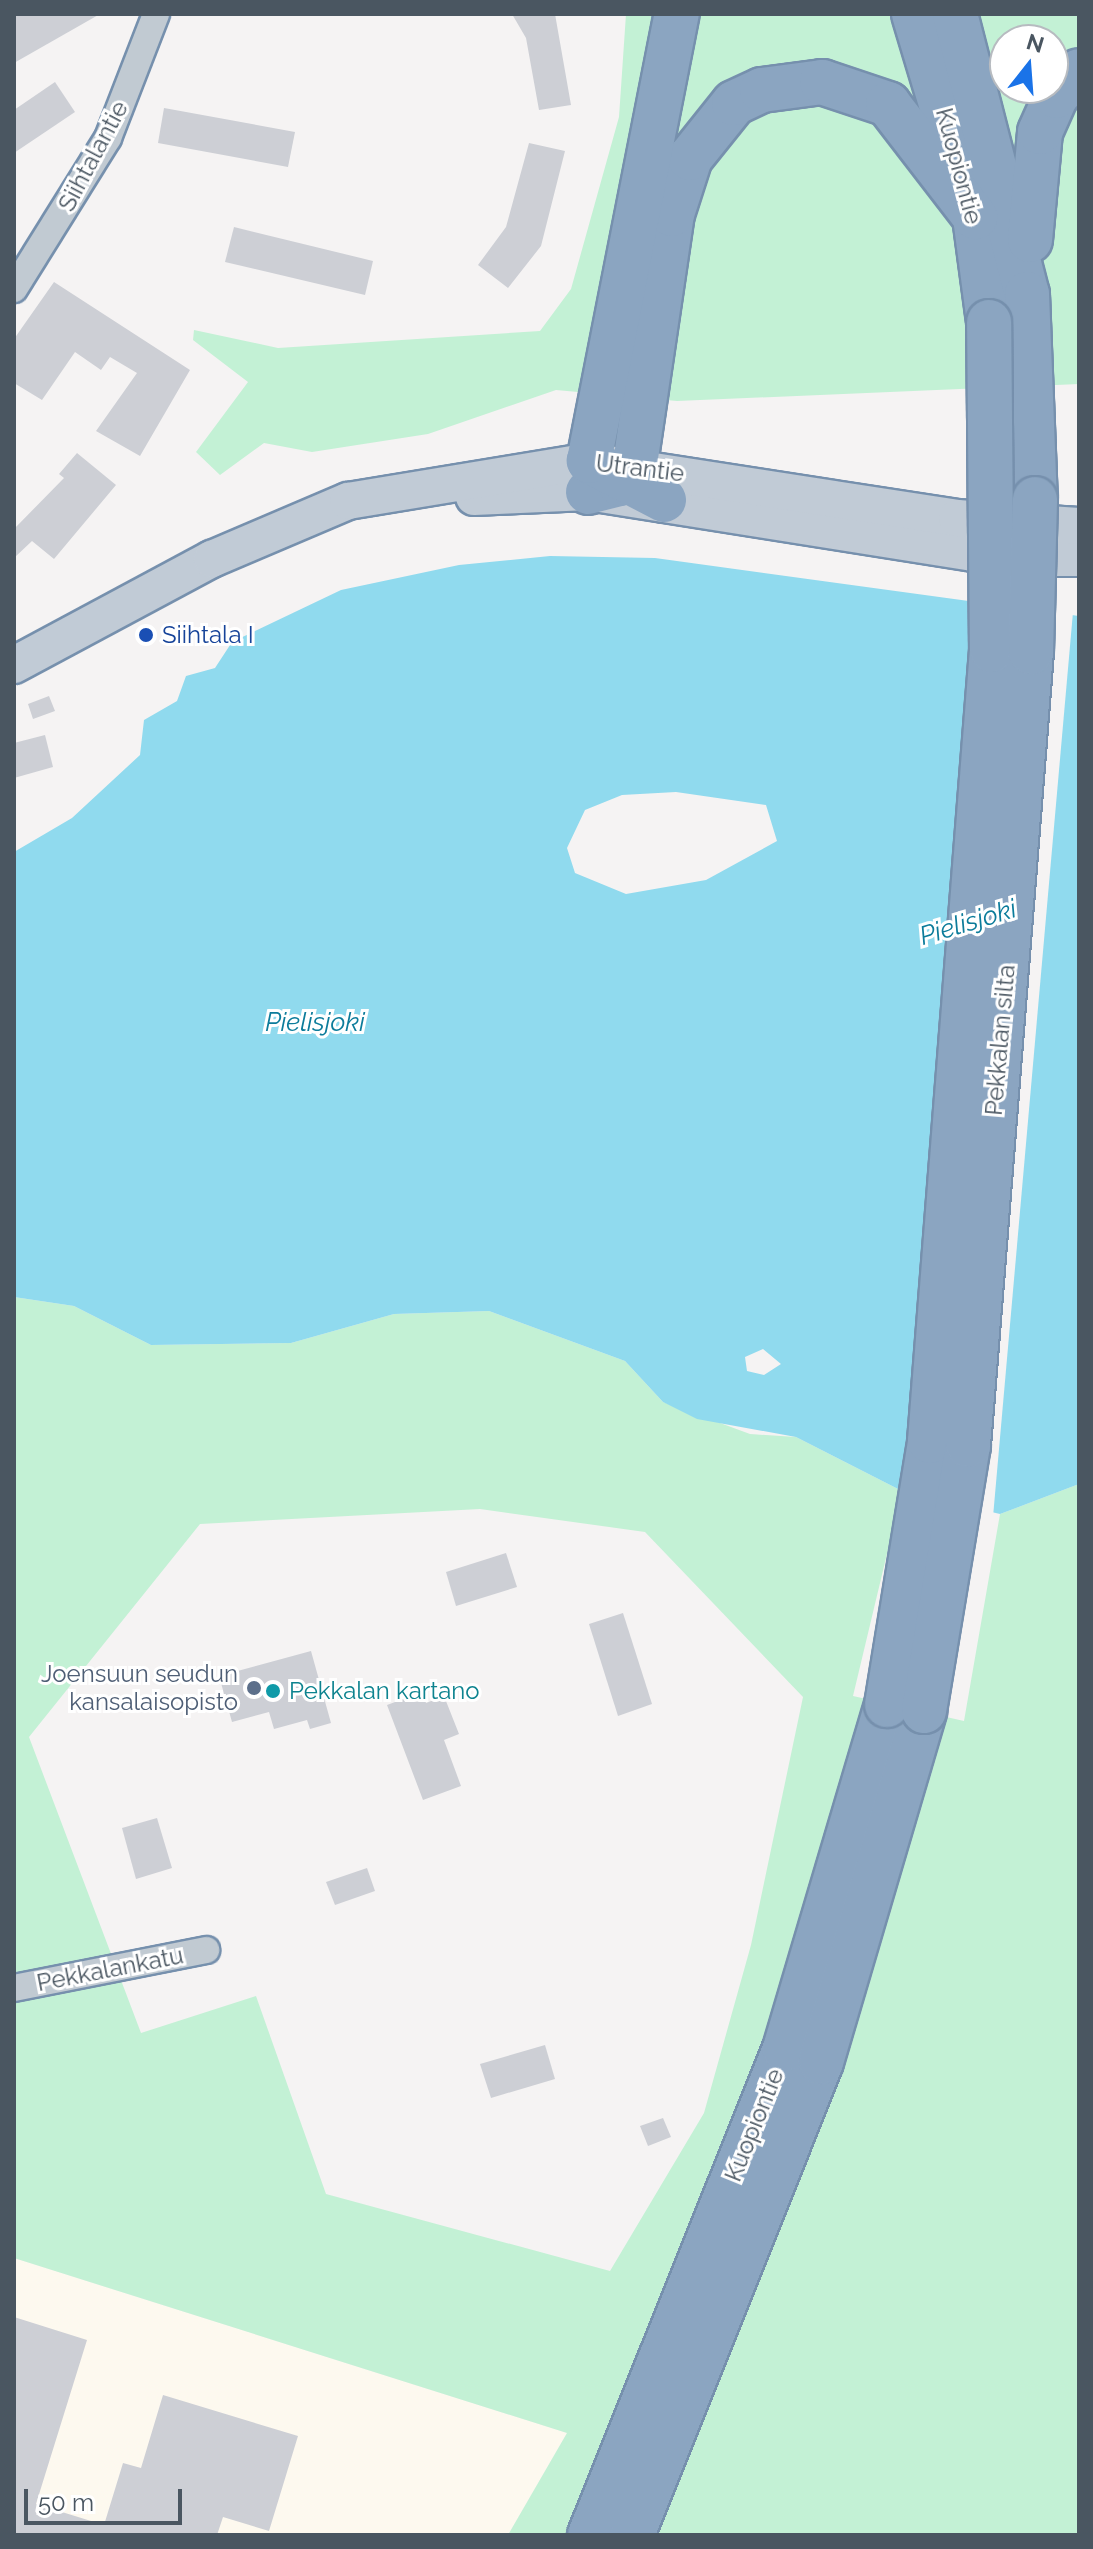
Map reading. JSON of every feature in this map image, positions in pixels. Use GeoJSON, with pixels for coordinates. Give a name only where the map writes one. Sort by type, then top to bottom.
{"type":"FeatureCollection","features":[{"type":"Feature","properties":{"kind":"highway"},"geometry":{"type":"LineString","coordinates":[[608,475],[677,14]]}},
{"type":"Feature","properties":{"kind":"highway","name":"Kuopiontie"},"geometry":{"type":"LineString","coordinates":[[914,14],[975,217],[1015,311]]}},
{"type":"Feature","properties":{"kind":"highway","name":"Kuopiontie"},"geometry":{"type":"LineString","coordinates":[[955,14],[1015,311]]}},
{"type":"Feature","properties":{"kind":"highway"},"geometry":{"type":"LineString","coordinates":[[1015,311],[1040,132],[1056,96],[1079,71]]}},
{"type":"Feature","properties":{"kind":"highway"},"geometry":{"type":"LineString","coordinates":[[608,475],[672,214],[690,158],[734,103],[762,90],[822,82],[888,104],[975,217]]}},
{"type":"Feature","properties":{"kind":"highway","name":"Pekkalan silta"},"geometry":{"type":"LineString","coordinates":[[906,1708],[968,1445],[1031,652],[1036,406],[1015,311]]}},
{"type":"Feature","properties":{"kind":"highway"},"geometry":{"type":"LineString","coordinates":[[608,475],[664,500]]}},
{"type":"Feature","properties":{"kind":"highway","name":"Kuopiontie"},"geometry":{"type":"LineString","coordinates":[[590,2535],[664,2394],[821,2062],[906,1708]]}},
{"type":"Feature","properties":{"kind":"highway"},"geometry":{"type":"LineString","coordinates":[[561,2535],[664,2394]]}},
{"type":"Feature","properties":{"kind":"highway"},"geometry":{"type":"LineString","coordinates":[[662,2535],[664,2394]]}},
{"type":"Feature","properties":{"kind":"highway","name":"Kuopiontie"},"geometry":{"type":"LineString","coordinates":[[632,2535],[664,2394]]}},
{"type":"Feature","properties":{"kind":"main road","name":"Utrantie"},"geometry":{"type":"LineString","coordinates":[[14,665],[212,559],[348,501],[608,475],[928,514],[1079,526]]}},
{"type":"Feature","properties":{"kind":"main road","name":"Utrantie"},"geometry":{"type":"LineString","coordinates":[[664,500],[928,547],[1079,558]]}},
{"type":"Feature","properties":{"kind":"street","name":"Siihtalantie"},"geometry":{"type":"LineString","coordinates":[[14,289],[108,138],[156,14]]}},
{"type":"Feature","properties":{"kind":"street","name":"Pekkalankatu"},"geometry":{"type":"LineString","coordinates":[[14,1988],[206,1950]]}},
{"type":"Feature","properties":{"kind":"shaded area"},"geometry":{"type":"Polygon","coordinates":[[[14,2258],[567,2433],[508,2535],[14,2535],[14,2258]]]}},
{"type":"Feature","properties":{"kind":"green space"},"geometry":{"type":"Polygon","coordinates":[[[626,14],[1079,14],[1079,384],[677,401],[556,390],[428,434],[312,452],[264,443],[220,475],[196,452],[248,382],[193,340],[194,330],[278,348],[540,331],[571,289],[619,117],[626,14]]]}},
{"type":"Feature","properties":{"kind":"green space"},"geometry":{"type":"Polygon","coordinates":[[[14,1297],[74,1306],[151,1345],[291,1343],[394,1314],[489,1311],[625,1361],[663,1402],[750,1434],[796,1437],[902,1491],[853,1696],[964,1721],[1000,1514],[1079,1484],[1079,2535],[508,2535],[567,2433],[14,2258],[14,1297]],[[480,1509],[200,1524],[29,1737],[141,2033],[256,1996],[326,2194],[610,2271],[704,2113],[751,1945],[803,1697],[645,1532],[480,1509]]]}},
{"type":"Feature","properties":{"kind":"water","name":"Pielisjoki"},"geometry":{"type":"Polygon","coordinates":[[[550,556],[655,558],[1079,616],[1079,1484],[1000,1514],[902,1491],[796,1437],[697,1419],[663,1402],[625,1361],[489,1311],[394,1314],[291,1343],[151,1345],[74,1306],[14,1297],[14,852],[72,818],[140,755],[144,720],[177,701],[186,676],[215,668],[232,642],[341,590],[459,565],[550,556]],[[676,792],[622,795],[585,810],[567,848],[575,873],[626,894],[706,880],[777,841],[766,805],[676,792]],[[763,1349],[745,1357],[747,1371],[764,1375],[781,1364],[763,1349]]]}},
{"type":"Feature","properties":{"kind":"pier"},"geometry":{"type":"Polygon","coordinates":[[[1021,607],[1073,612],[993,1517],[962,1513],[1021,607]]]}},
{"type":"Feature","properties":{"kind":"building"},"geometry":{"type":"Polygon","coordinates":[[[14,14],[100,14],[14,63],[14,14]]]}},
{"type":"Feature","properties":{"kind":"building"},"geometry":{"type":"Polygon","coordinates":[[[512,14],[555,14],[571,105],[539,110],[526,38],[512,14]]]}},
{"type":"Feature","properties":{"kind":"building"},"geometry":{"type":"Polygon","coordinates":[[[55,82],[75,112],[14,153],[14,110],[55,82]]]}},
{"type":"Feature","properties":{"kind":"building"},"geometry":{"type":"Polygon","coordinates":[[[164,108],[295,132],[288,167],[158,143],[164,108]]]}},
{"type":"Feature","properties":{"kind":"building"},"geometry":{"type":"Polygon","coordinates":[[[529,143],[565,151],[541,246],[508,288],[478,265],[506,227],[529,143]]]}},
{"type":"Feature","properties":{"kind":"building"},"geometry":{"type":"Polygon","coordinates":[[[234,227],[373,261],[365,295],[225,262],[234,227]]]}},
{"type":"Feature","properties":{"kind":"building"},"geometry":{"type":"Polygon","coordinates":[[[54,282],[190,370],[140,456],[96,431],[137,373],[110,357],[101,370],[75,352],[42,400],[14,383],[14,339],[54,282]]]}},
{"type":"Feature","properties":{"kind":"building"},"geometry":{"type":"Polygon","coordinates":[[[77,453],[116,485],[54,559],[32,541],[14,558],[14,529],[64,478],[59,474],[77,453]]]}},
{"type":"Feature","properties":{"kind":"building"},"geometry":{"type":"Polygon","coordinates":[[[49,696],[55,711],[33,719],[28,704],[49,696]]]}},
{"type":"Feature","properties":{"kind":"building"},"geometry":{"type":"Polygon","coordinates":[[[45,735],[53,767],[14,778],[14,743],[45,735]]]}},
{"type":"Feature","properties":{"kind":"building"},"geometry":{"type":"Polygon","coordinates":[[[506,1553],[517,1587],[456,1606],[446,1572],[506,1553]]]}},
{"type":"Feature","properties":{"kind":"building"},"geometry":{"type":"Polygon","coordinates":[[[623,1613],[652,1704],[618,1716],[589,1624],[623,1613]]]}},
{"type":"Feature","properties":{"kind":"building","name":"Pekkalan kartano"},"geometry":{"type":"Polygon","coordinates":[[[311,1651],[331,1723],[310,1729],[307,1720],[274,1729],[269,1712],[232,1722],[219,1676],[311,1651]]]}},
{"type":"Feature","properties":{"kind":"building"},"geometry":{"type":"Polygon","coordinates":[[[422,1692],[426,1703],[444,1696],[459,1734],[444,1740],[461,1786],[423,1800],[387,1705],[422,1692]]]}},
{"type":"Feature","properties":{"kind":"building"},"geometry":{"type":"Polygon","coordinates":[[[157,1818],[172,1868],[136,1879],[122,1828],[157,1818]]]}},
{"type":"Feature","properties":{"kind":"building"},"geometry":{"type":"Polygon","coordinates":[[[367,1868],[375,1891],[335,1905],[326,1882],[367,1868]]]}},
{"type":"Feature","properties":{"kind":"building"},"geometry":{"type":"Polygon","coordinates":[[[545,2045],[555,2079],[491,2098],[480,2064],[545,2045]]]}},
{"type":"Feature","properties":{"kind":"building"},"geometry":{"type":"Polygon","coordinates":[[[663,2118],[671,2137],[648,2146],[640,2126],[663,2118]]]}},
{"type":"Feature","properties":{"kind":"building"},"geometry":{"type":"Polygon","coordinates":[[[14,2317],[87,2340],[36,2504],[104,2525],[123,2463],[141,2468],[163,2395],[298,2436],[269,2531],[223,2517],[217,2535],[14,2535],[14,2317]]]}},
{"type":"Feature","properties":{"kind":"place","name":"Siihtala I"},"geometry":{"type":"Point","coordinates":[146,635]}},
{"type":"Feature","properties":{"kind":"place","name":"Joensuun seudun kansalaisopisto"},"geometry":{"type":"Point","coordinates":[254,1688]}},
{"type":"Feature","properties":{"kind":"place","name":"Pekkalan kartano"},"geometry":{"type":"Point","coordinates":[273,1691]}}]}
